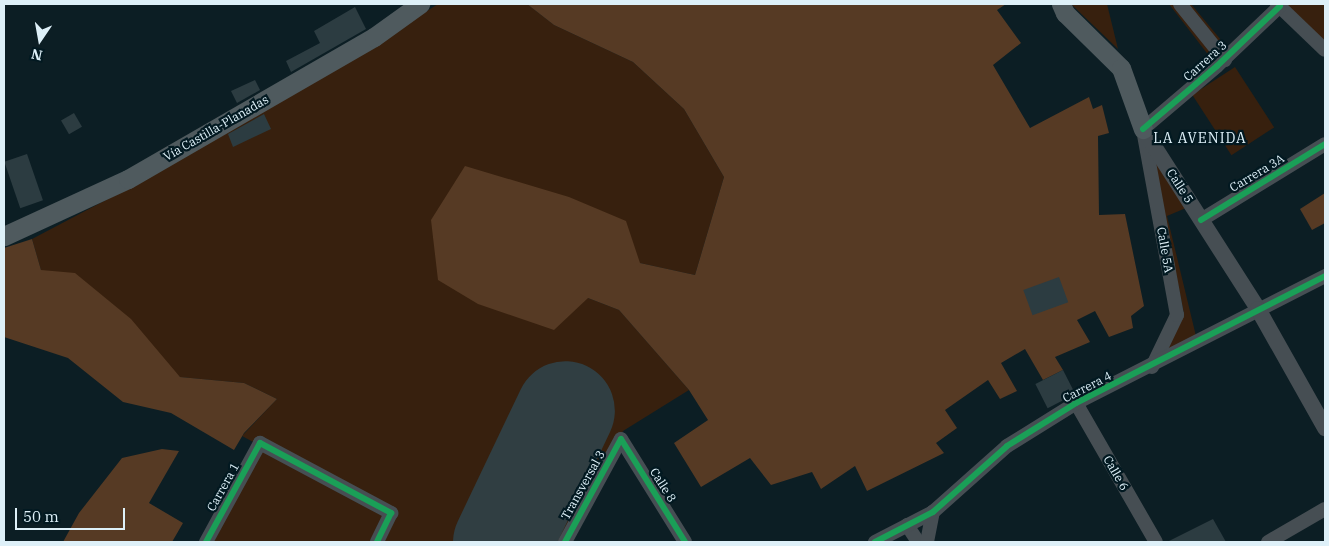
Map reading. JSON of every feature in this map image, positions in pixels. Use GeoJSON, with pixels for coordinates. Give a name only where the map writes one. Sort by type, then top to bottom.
{"type":"FeatureCollection","features":[{"type":"Feature","properties":{"kind":"main road","name":"Vía Castilla-Planadas"},"geometry":{"type":"LineString","coordinates":[[4,236],[128,179],[374,37],[420,4]]}},
{"type":"Feature","properties":{"kind":"main road","name":"Calle 5"},"geometry":{"type":"LineString","coordinates":[[1060,4],[1065,13],[1121,68],[1143,129]]}},
{"type":"Feature","properties":{"kind":"street"},"geometry":{"type":"LineString","coordinates":[[1180,4],[1224,60]]}},
{"type":"Feature","properties":{"kind":"street","name":"Carrera 3"},"geometry":{"type":"LineString","coordinates":[[1143,129],[1224,60],[1278,5]]}},
{"type":"Feature","properties":{"kind":"street"},"geometry":{"type":"LineString","coordinates":[[1278,5],[1325,50]]}},
{"type":"Feature","properties":{"kind":"street","name":"Calle 5"},"geometry":{"type":"LineString","coordinates":[[1143,129],[1258,309],[1325,428]]}},
{"type":"Feature","properties":{"kind":"street","name":"Calle 5A"},"geometry":{"type":"LineString","coordinates":[[1143,129],[1177,315],[1152,367]]}},
{"type":"Feature","properties":{"kind":"street","name":"Carrera 3A"},"geometry":{"type":"LineString","coordinates":[[1201,220],[1325,144]]}},
{"type":"Feature","properties":{"kind":"street","name":"Carrera 4"},"geometry":{"type":"LineString","coordinates":[[875,542],[932,512],[1007,446],[1076,403],[1152,367],[1258,309],[1325,276]]}},
{"type":"Feature","properties":{"kind":"street","name":"Calle 6"},"geometry":{"type":"LineString","coordinates":[[1076,403],[1156,542]]}},
{"type":"Feature","properties":{"kind":"street","name":"Transversal 3"},"geometry":{"type":"LineString","coordinates":[[564,542],[621,439]]}},
{"type":"Feature","properties":{"kind":"street","name":"Calle 8"},"geometry":{"type":"LineString","coordinates":[[621,439],[686,542]]}},
{"type":"Feature","properties":{"kind":"street","name":"Carrera 1"},"geometry":{"type":"LineString","coordinates":[[206,542],[260,443],[391,513],[377,542]]}},
{"type":"Feature","properties":{"kind":"street"},"geometry":{"type":"LineString","coordinates":[[1268,542],[1325,509]]}},
{"type":"Feature","properties":{"kind":"street"},"geometry":{"type":"LineString","coordinates":[[927,542],[932,512]]}},
{"type":"Feature","properties":{"kind":"street"},"geometry":{"type":"LineString","coordinates":[[907,525],[918,542]]}},
{"type":"Feature","properties":{"kind":"shaded area"},"geometry":{"type":"Polygon","coordinates":[[[438,4],[527,4],[554,25],[633,62],[684,109],[724,177],[695,275],[640,263],[588,298],[619,310],[689,390],[623,431],[560,542],[213,542],[257,444],[242,436],[277,399],[244,383],[180,377],[41,270],[32,239],[123,191],[375,44],[438,4]]]}},
{"type":"Feature","properties":{"kind":"shaded area"},"geometry":{"type":"Polygon","coordinates":[[[527,4],[1006,4],[997,10],[1021,43],[993,65],[1030,128],[1089,97],[1093,109],[1102,105],[1109,133],[1098,136],[1099,215],[1125,214],[1144,306],[1131,316],[1133,328],[1109,337],[1095,311],[1077,320],[1090,342],[1055,357],[1063,370],[1043,380],[1025,349],[1001,363],[1017,391],[1000,399],[988,380],[945,410],[957,428],[936,443],[944,453],[867,491],[855,466],[821,489],[812,472],[771,485],[750,458],[701,487],[674,443],[708,420],[689,390],[619,310],[588,298],[554,330],[478,304],[438,280],[431,220],[465,166],[569,197],[626,221],[640,263],[695,275],[724,177],[684,109],[633,62],[554,25],[527,4]]]}},
{"type":"Feature","properties":{"kind":"shaded area"},"geometry":{"type":"Polygon","coordinates":[[[1071,4],[1107,4],[1118,49],[1071,4]]]}},
{"type":"Feature","properties":{"kind":"shaded area"},"geometry":{"type":"Polygon","coordinates":[[[1169,4],[1191,4],[1226,46],[1213,61],[1169,4]]]}},
{"type":"Feature","properties":{"kind":"shaded area"},"geometry":{"type":"Polygon","coordinates":[[[1284,4],[1325,4],[1325,42],[1284,4]]]}},
{"type":"Feature","properties":{"kind":"shaded area"},"geometry":{"type":"Polygon","coordinates":[[[1235,67],[1274,127],[1231,155],[1192,95],[1235,67]]]}},
{"type":"Feature","properties":{"kind":"shaded area"},"geometry":{"type":"Polygon","coordinates":[[[1151,149],[1186,208],[1167,216],[1196,336],[1161,357],[1184,314],[1151,149]]]}},
{"type":"Feature","properties":{"kind":"shaded area"},"geometry":{"type":"Polygon","coordinates":[[[1325,193],[1325,223],[1312,230],[1300,209],[1325,193]]]}},
{"type":"Feature","properties":{"kind":"shaded area"},"geometry":{"type":"Polygon","coordinates":[[[32,239],[41,270],[75,273],[131,319],[180,377],[244,383],[277,399],[244,433],[234,450],[171,413],[123,402],[68,358],[4,337],[4,248],[32,239]]]}},
{"type":"Feature","properties":{"kind":"shaded area"},"geometry":{"type":"Polygon","coordinates":[[[162,449],[179,451],[149,503],[183,523],[172,542],[63,542],[79,513],[122,458],[162,449]]]}},
{"type":"Feature","properties":{"kind":"building"},"geometry":{"type":"Polygon","coordinates":[[[355,7],[366,29],[291,72],[286,61],[320,43],[314,31],[355,7]]]}},
{"type":"Feature","properties":{"kind":"building"},"geometry":{"type":"Polygon","coordinates":[[[255,80],[260,90],[237,103],[231,91],[255,80]]]}},
{"type":"Feature","properties":{"kind":"building"},"geometry":{"type":"Polygon","coordinates":[[[74,113],[82,127],[69,134],[61,121],[74,113]]]}},
{"type":"Feature","properties":{"kind":"building"},"geometry":{"type":"Polygon","coordinates":[[[264,114],[271,129],[233,147],[228,134],[264,114]]]}},
{"type":"Feature","properties":{"kind":"building"},"geometry":{"type":"Polygon","coordinates":[[[27,154],[43,200],[20,208],[4,162],[27,154]]]}},
{"type":"Feature","properties":{"kind":"building"},"geometry":{"type":"Polygon","coordinates":[[[1059,277],[1068,302],[1033,315],[1023,290],[1059,277]]]}},
{"type":"Feature","properties":{"kind":"building"},"geometry":{"type":"Polygon","coordinates":[[[1063,370],[1075,394],[1048,408],[1035,384],[1063,370]]]}},
{"type":"Feature","properties":{"kind":"building"},"geometry":{"type":"Polygon","coordinates":[[[1213,519],[1226,542],[1167,542],[1213,519]]]}},
{"type":"Feature","properties":{"kind":"runway"},"geometry":{"type":"LineString","coordinates":[[502,542],[565,410]]}},
{"type":"Feature","properties":{"kind":"cycle path"},"geometry":{"type":"LineString","coordinates":[[1143,129],[1217,66],[1280,6]]}},
{"type":"Feature","properties":{"kind":"cycle path"},"geometry":{"type":"LineString","coordinates":[[1201,220],[1325,144]]}},
{"type":"Feature","properties":{"kind":"cycle path"},"geometry":{"type":"LineString","coordinates":[[875,542],[933,512],[1007,446],[1076,403],[1325,276]]}},
{"type":"Feature","properties":{"kind":"cycle path"},"geometry":{"type":"LineString","coordinates":[[565,542],[621,439],[685,542]]}},
{"type":"Feature","properties":{"kind":"cycle path"},"geometry":{"type":"LineString","coordinates":[[206,542],[260,443],[391,513],[377,542]]}},
{"type":"Feature","properties":{"kind":"district","name":"LA AVENIDA"},"geometry":{"type":"Point","coordinates":[1200,138]}}]}
